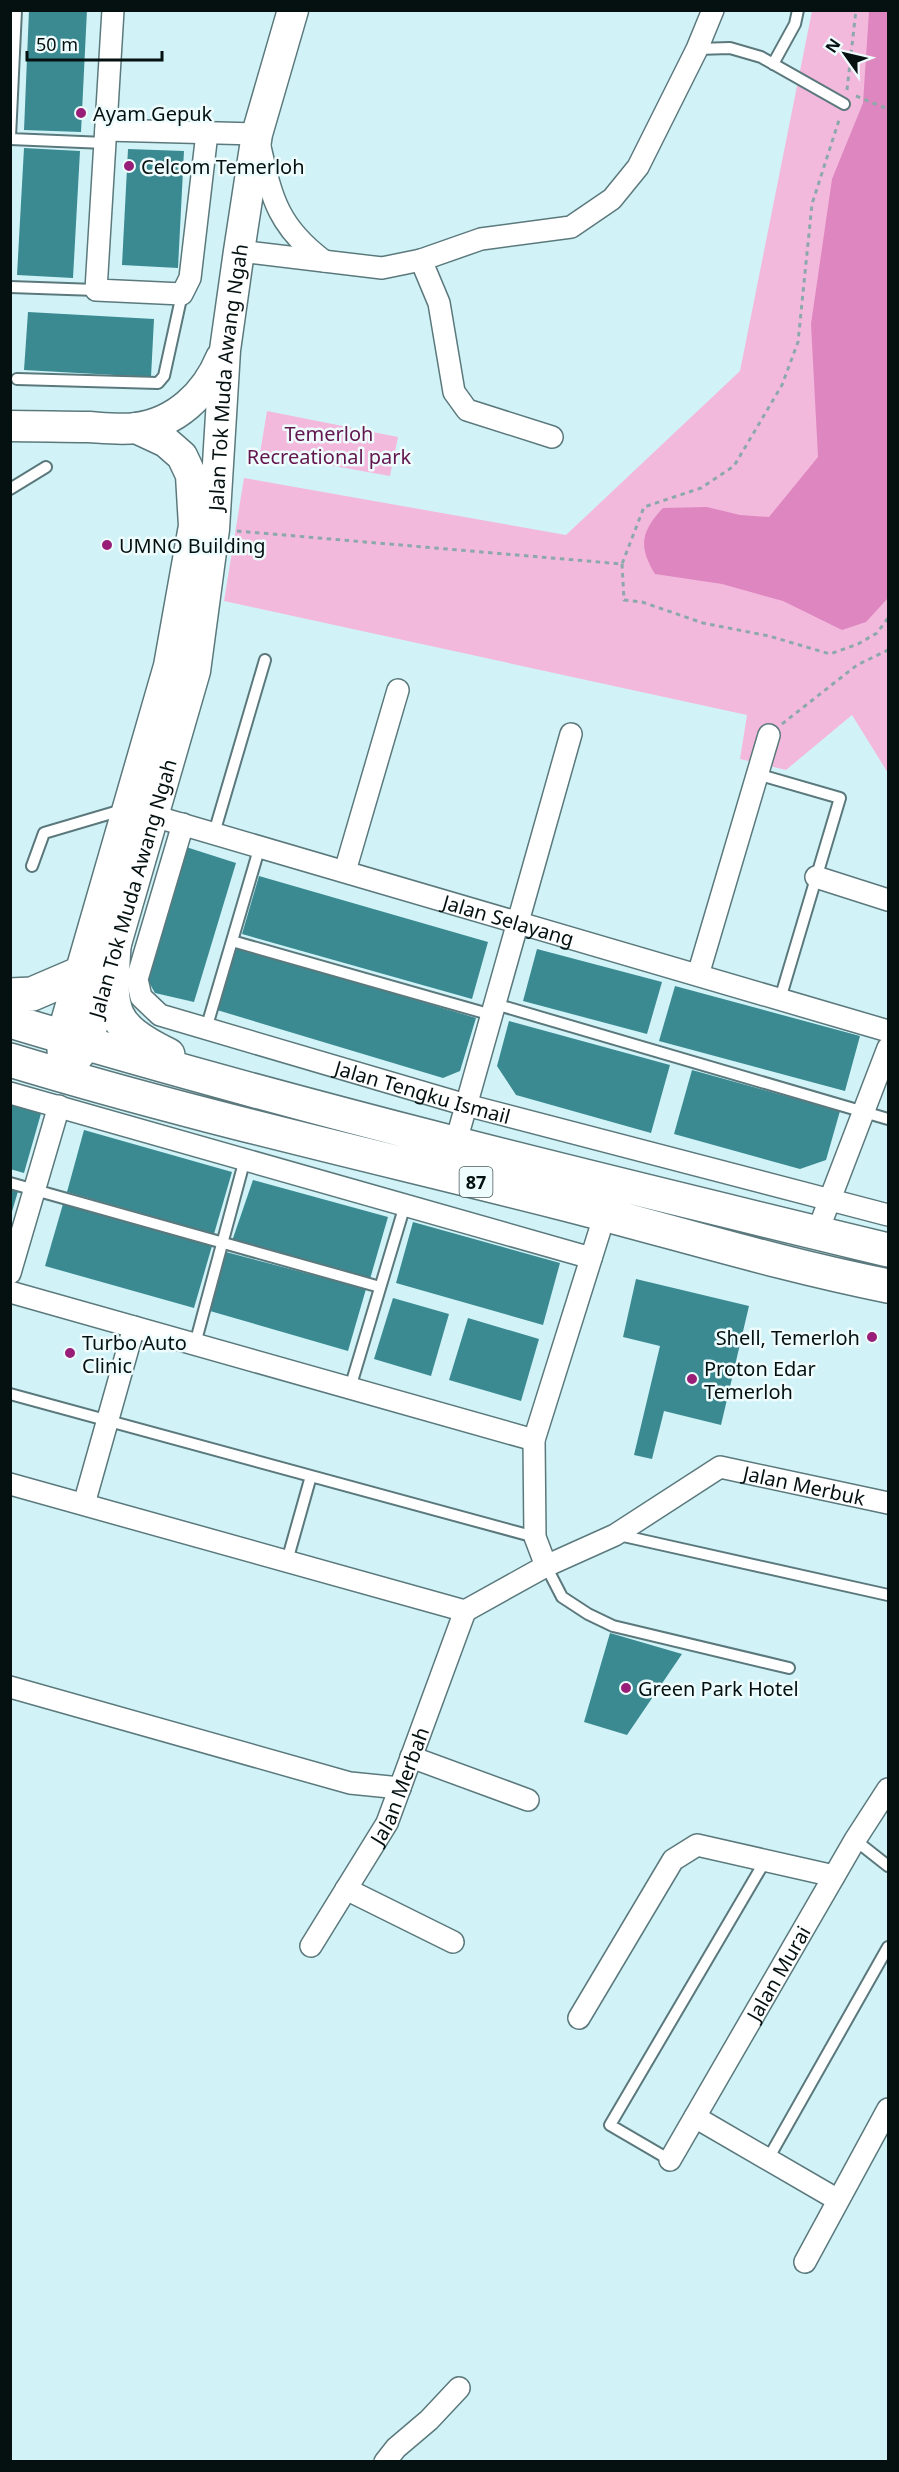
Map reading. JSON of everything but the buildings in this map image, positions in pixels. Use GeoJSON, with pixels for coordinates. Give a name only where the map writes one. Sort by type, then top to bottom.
{"type":"FeatureCollection","features":[{"type":"Feature","properties":{"kind":"main road","name":"Jalan Tok Muda Awang Ngah"},"geometry":{"type":"LineString","coordinates":[[61,1091],[74,1040],[81,973],[195,671],[214,529],[225,350],[239,251],[257,134],[293,10]]}},
{"type":"Feature","properties":{"kind":"main road"},"geometry":{"type":"LineString","coordinates":[[10,426],[136,428],[168,418],[199,395],[213,377],[225,350]]}},
{"type":"Feature","properties":{"kind":"main road","name":"Jalan Tok Muda Awang Ngah"},"geometry":{"type":"LineString","coordinates":[[74,1040],[114,946],[194,526],[191,475],[182,456],[166,442],[136,428]]}},
{"type":"Feature","properties":{"kind":"main road"},"geometry":{"type":"LineString","coordinates":[[114,946],[111,997],[117,1016],[126,1028],[140,1042],[220,1082]]}},
{"type":"Feature","properties":{"kind":"main road"},"geometry":{"type":"LineString","coordinates":[[10,995],[32,994],[81,973]]}},
{"type":"Feature","properties":{"kind":"main road","name":"Jalan Tengku Ismail"},"geometry":{"type":"LineString","coordinates":[[10,1021],[220,1082],[455,1145],[888,1250]]}},
{"type":"Feature","properties":{"kind":"main road","name":"87"},"geometry":{"type":"LineString","coordinates":[[10,1060],[61,1091],[292,1136],[604,1214],[819,1273],[888,1286]]}},
{"type":"Feature","properties":{"kind":"main road"},"geometry":{"type":"LineString","coordinates":[[292,1136],[299,1103]]}},
{"type":"Feature","properties":{"kind":"street"},"geometry":{"type":"LineString","coordinates":[[114,10],[96,290],[182,294],[190,278],[207,133]]}},
{"type":"Feature","properties":{"kind":"street"},"geometry":{"type":"LineString","coordinates":[[239,251],[382,268],[421,260],[481,239],[571,227],[612,199],[638,167],[697,49],[713,10]]}},
{"type":"Feature","properties":{"kind":"street"},"geometry":{"type":"LineString","coordinates":[[106,136],[257,134],[272,198],[290,231],[325,261]]}},
{"type":"Feature","properties":{"kind":"street"},"geometry":{"type":"LineString","coordinates":[[421,260],[439,303],[454,392],[467,410],[552,437]]}},
{"type":"Feature","properties":{"kind":"street"},"geometry":{"type":"LineString","coordinates":[[345,872],[398,690]]}},
{"type":"Feature","properties":{"kind":"street"},"geometry":{"type":"LineString","coordinates":[[455,1145],[571,734]]}},
{"type":"Feature","properties":{"kind":"street"},"geometry":{"type":"LineString","coordinates":[[698,975],[769,735]]}},
{"type":"Feature","properties":{"kind":"street","name":"Jalan Selayang"},"geometry":{"type":"LineString","coordinates":[[141,812],[888,1031]]}},
{"type":"Feature","properties":{"kind":"street","name":"Jalan Tengku Ismail"},"geometry":{"type":"LineString","coordinates":[[183,824],[137,979],[141,997],[160,1015],[466,1105],[888,1215]]}},
{"type":"Feature","properties":{"kind":"street"},"geometry":{"type":"LineString","coordinates":[[816,877],[888,900]]}},
{"type":"Feature","properties":{"kind":"street"},"geometry":{"type":"LineString","coordinates":[[818,1233],[888,1048]]}},
{"type":"Feature","properties":{"kind":"street"},"geometry":{"type":"LineString","coordinates":[[10,1093],[61,1091],[245,1159],[591,1258]]}},
{"type":"Feature","properties":{"kind":"street"},"geometry":{"type":"LineString","coordinates":[[10,1274],[61,1091]]}},
{"type":"Feature","properties":{"kind":"street"},"geometry":{"type":"LineString","coordinates":[[546,1566],[535,1537],[534,1440],[604,1214]]}},
{"type":"Feature","properties":{"kind":"street"},"geometry":{"type":"LineString","coordinates":[[10,1292],[534,1440]]}},
{"type":"Feature","properties":{"kind":"street"},"geometry":{"type":"LineString","coordinates":[[84,1504],[134,1327]]}},
{"type":"Feature","properties":{"kind":"street","name":"Jalan Merbuk"},"geometry":{"type":"LineString","coordinates":[[615,1534],[720,1467],[888,1503]]}},
{"type":"Feature","properties":{"kind":"street"},"geometry":{"type":"LineString","coordinates":[[10,1484],[465,1611],[546,1566],[615,1534]]}},
{"type":"Feature","properties":{"kind":"street","name":"Jalan Merbah"},"geometry":{"type":"LineString","coordinates":[[311,1946],[387,1823],[465,1611]]}},
{"type":"Feature","properties":{"kind":"street"},"geometry":{"type":"LineString","coordinates":[[10,1687],[350,1783],[400,1788]]}},
{"type":"Feature","properties":{"kind":"street"},"geometry":{"type":"LineString","coordinates":[[411,1757],[528,1800]]}},
{"type":"Feature","properties":{"kind":"street","name":"Jalan Murai"},"geometry":{"type":"LineString","coordinates":[[670,2160],[855,1840],[888,1789]]}},
{"type":"Feature","properties":{"kind":"street"},"geometry":{"type":"LineString","coordinates":[[579,2018],[673,1860],[697,1845],[834,1876]]}},
{"type":"Feature","properties":{"kind":"street"},"geometry":{"type":"LineString","coordinates":[[346,1888],[453,1942]]}},
{"type":"Feature","properties":{"kind":"street"},"geometry":{"type":"LineString","coordinates":[[805,2262],[888,2109]]}},
{"type":"Feature","properties":{"kind":"street"},"geometry":{"type":"LineString","coordinates":[[695,2117],[838,2200]]}},
{"type":"Feature","properties":{"kind":"street"},"geometry":{"type":"LineString","coordinates":[[385,2462],[396,2448],[429,2420],[459,2388]]}},
{"type":"Feature","properties":{"kind":"lane"},"geometry":{"type":"LineString","coordinates":[[16,10],[10,138],[106,136]]}},
{"type":"Feature","properties":{"kind":"lane"},"geometry":{"type":"LineString","coordinates":[[773,64],[795,24],[798,10]]}},
{"type":"Feature","properties":{"kind":"lane"},"geometry":{"type":"LineString","coordinates":[[697,49],[730,48],[761,57],[844,104]]}},
{"type":"Feature","properties":{"kind":"lane"},"geometry":{"type":"LineString","coordinates":[[10,287],[96,290]]}},
{"type":"Feature","properties":{"kind":"lane"},"geometry":{"type":"LineString","coordinates":[[17,379],[158,383],[164,376],[182,294]]}},
{"type":"Feature","properties":{"kind":"lane"},"geometry":{"type":"LineString","coordinates":[[10,489],[46,467]]}},
{"type":"Feature","properties":{"kind":"lane"},"geometry":{"type":"LineString","coordinates":[[214,833],[266,660]]}},
{"type":"Feature","properties":{"kind":"lane"},"geometry":{"type":"LineString","coordinates":[[758,774],[840,798],[780,999]]}},
{"type":"Feature","properties":{"kind":"lane"},"geometry":{"type":"LineString","coordinates":[[32,866],[44,833],[141,812]]}},
{"type":"Feature","properties":{"kind":"lane"},"geometry":{"type":"LineString","coordinates":[[206,1029],[260,846]]}},
{"type":"Feature","properties":{"kind":"lane"},"geometry":{"type":"LineString","coordinates":[[232,941],[713,1066],[888,1119]]}},
{"type":"Feature","properties":{"kind":"lane"},"geometry":{"type":"LineString","coordinates":[[195,1344],[245,1159]]}},
{"type":"Feature","properties":{"kind":"lane"},"geometry":{"type":"LineString","coordinates":[[10,1183],[380,1287]]}},
{"type":"Feature","properties":{"kind":"lane"},"geometry":{"type":"LineString","coordinates":[[350,1388],[405,1205]]}},
{"type":"Feature","properties":{"kind":"lane"},"geometry":{"type":"LineString","coordinates":[[10,1394],[535,1537]]}},
{"type":"Feature","properties":{"kind":"lane"},"geometry":{"type":"LineString","coordinates":[[287,1561],[311,1476]]}},
{"type":"Feature","properties":{"kind":"lane"},"geometry":{"type":"LineString","coordinates":[[615,1534],[888,1595]]}},
{"type":"Feature","properties":{"kind":"lane"},"geometry":{"type":"LineString","coordinates":[[546,1566],[562,1597],[588,1614],[613,1626],[789,1668]]}},
{"type":"Feature","properties":{"kind":"lane"},"geometry":{"type":"LineString","coordinates":[[855,1840],[888,1866]]}},
{"type":"Feature","properties":{"kind":"lane"},"geometry":{"type":"LineString","coordinates":[[670,2160],[610,2125],[765,1860]]}},
{"type":"Feature","properties":{"kind":"lane"},"geometry":{"type":"LineString","coordinates":[[768,2159],[888,1947]]}},
{"type":"Feature","properties":{"kind":"path"},"geometry":{"type":"LineString","coordinates":[[856,10],[844,104],[812,204],[798,342],[782,385],[734,466],[701,488],[644,507],[622,564],[624,600],[642,602],[703,623],[769,636],[830,654],[858,644],[877,633],[888,618]]}},
{"type":"Feature","properties":{"kind":"path"},"geometry":{"type":"LineString","coordinates":[[856,97],[888,109]]}},
{"type":"Feature","properties":{"kind":"path"},"geometry":{"type":"LineString","coordinates":[[214,529],[622,564]]}},
{"type":"Feature","properties":{"kind":"path"},"geometry":{"type":"LineString","coordinates":[[769,735],[857,665],[888,650]]}},
{"type":"Feature","properties":{"kind":"green space"},"geometry":{"type":"Polygon","coordinates":[[[812,11],[888,11],[888,773],[852,715],[786,770],[740,759],[747,715],[224,601],[244,478],[566,535],[740,371],[812,11]]]}},
{"type":"Feature","properties":{"kind":"green space","name":"Temerloh Recreational park"},"geometry":{"type":"Polygon","coordinates":[[[267,411],[398,437],[390,476],[260,453],[267,411]]]}},
{"type":"Feature","properties":{"kind":"shaded area"},"geometry":{"type":"Polygon","coordinates":[[[869,11],[888,11],[888,598],[866,622],[842,630],[783,601],[722,584],[655,574],[646,556],[644,540],[650,524],[663,508],[707,507],[740,515],[769,517],[818,457],[811,324],[832,179],[863,103],[869,11]]]}},
{"type":"Feature","properties":{"kind":"place","name":"Ayam Gepuk"},"geometry":{"type":"Point","coordinates":[81,113]}},
{"type":"Feature","properties":{"kind":"place","name":"Celcom Temerloh"},"geometry":{"type":"Point","coordinates":[129,166]}},
{"type":"Feature","properties":{"kind":"place","name":"UMNO Building"},"geometry":{"type":"Point","coordinates":[107,545]}},
{"type":"Feature","properties":{"kind":"place","name":"Shell, Temerloh"},"geometry":{"type":"Point","coordinates":[872,1337]}},
{"type":"Feature","properties":{"kind":"place","name":"Turbo Auto Clinic"},"geometry":{"type":"Point","coordinates":[70,1353]}},
{"type":"Feature","properties":{"kind":"place","name":"Proton Edar Temerloh"},"geometry":{"type":"Point","coordinates":[692,1379]}},
{"type":"Feature","properties":{"kind":"place","name":"Green Park Hotel"},"geometry":{"type":"Point","coordinates":[626,1688]}}]}
